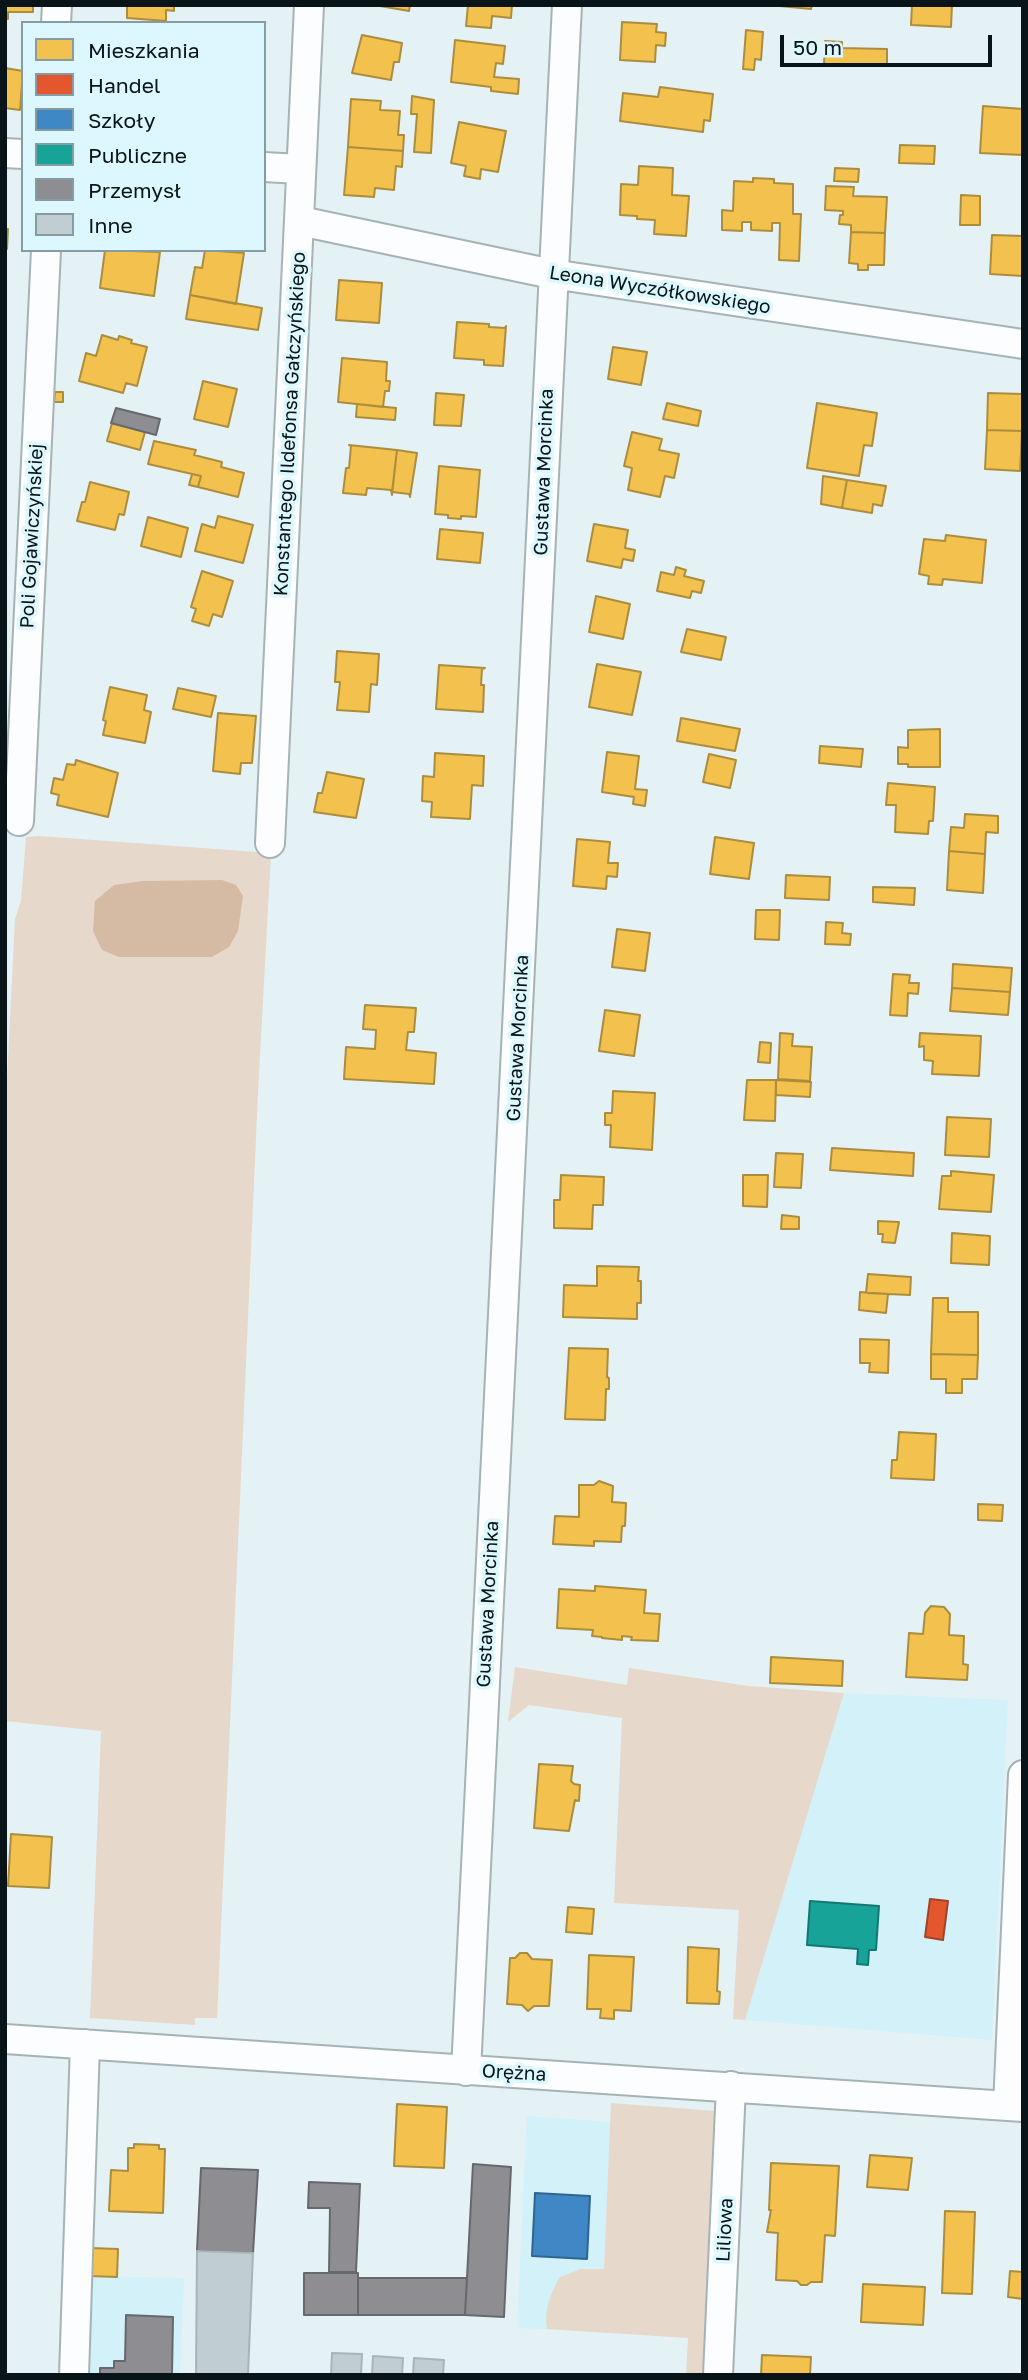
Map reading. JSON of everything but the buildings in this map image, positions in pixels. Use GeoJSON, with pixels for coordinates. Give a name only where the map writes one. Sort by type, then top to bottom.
{"type":"FeatureCollection","features":[{"type":"Feature","properties":{"kind":"street","name":"Konstantego Ildefonsa Gałczyńskiego"},"geometry":{"type":"LineString","coordinates":[[270,843],[309,5]]}},
{"type":"Feature","properties":{"kind":"street","name":"Gustawa Morcinka"},"geometry":{"type":"LineString","coordinates":[[466,2071],[567,5]]}},
{"type":"Feature","properties":{"kind":"street"},"geometry":{"type":"LineString","coordinates":[[266,167],[300,169]]}},
{"type":"Feature","properties":{"kind":"street","name":"Leona Wyczółkowskiego"},"geometry":{"type":"LineString","coordinates":[[300,221],[552,274],[1023,345]]}},
{"type":"Feature","properties":{"kind":"street","name":"Poli Gojawiczyńskiej"},"geometry":{"type":"LineString","coordinates":[[19,821],[46,252]]}},
{"type":"Feature","properties":{"kind":"street"},"geometry":{"type":"LineString","coordinates":[[1016,2106],[1023,1775]]}},
{"type":"Feature","properties":{"kind":"street","name":"Orężna"},"geometry":{"type":"LineString","coordinates":[[5,2039],[1016,2106]]}},
{"type":"Feature","properties":{"kind":"street"},"geometry":{"type":"LineString","coordinates":[[74,2375],[85,2044]]}},
{"type":"Feature","properties":{"kind":"street","name":"Liliowa"},"geometry":{"type":"LineString","coordinates":[[718,2375],[731,2086]]}},
{"type":"Feature","properties":{"kind":"shaded area"},"geometry":{"type":"Polygon","coordinates":[[[26,837],[271,853],[217,2018],[195,2018],[195,2025],[90,2018],[101,1731],[5,1721],[5,1119],[15,919],[21,901],[26,837]]]}},
{"type":"Feature","properties":{"kind":"shaded area"},"geometry":{"type":"Polygon","coordinates":[[[222,880],[236,885],[243,896],[238,931],[229,947],[212,957],[119,957],[102,950],[93,931],[95,901],[114,885],[143,881],[222,880]]]}},
{"type":"Feature","properties":{"kind":"shaded area"},"geometry":{"type":"Polygon","coordinates":[[[515,1667],[627,1685],[629,1668],[749,1686],[844,1693],[745,2020],[733,2019],[739,1910],[614,1903],[622,1718],[529,1705],[508,1722],[515,1667]]]}},
{"type":"Feature","properties":{"kind":"shaded area"},"geometry":{"type":"Polygon","coordinates":[[[844,1693],[1008,1700],[992,2040],[745,2020],[844,1693]]]}},
{"type":"Feature","properties":{"kind":"shaded area"},"geometry":{"type":"Polygon","coordinates":[[[611,2103],[715,2111],[705,2375],[686,2375],[688,2338],[547,2329],[549,2302],[560,2277],[581,2269],[604,2269],[611,2103]]]}},
{"type":"Feature","properties":{"kind":"shaded area"},"geometry":{"type":"Polygon","coordinates":[[[527,2116],[612,2122],[600,2332],[517,2328],[527,2116]]]}},
{"type":"Feature","properties":{"kind":"shaded area"},"geometry":{"type":"Polygon","coordinates":[[[90,2276],[184,2278],[180,2375],[87,2375],[90,2276]]]}}]}
